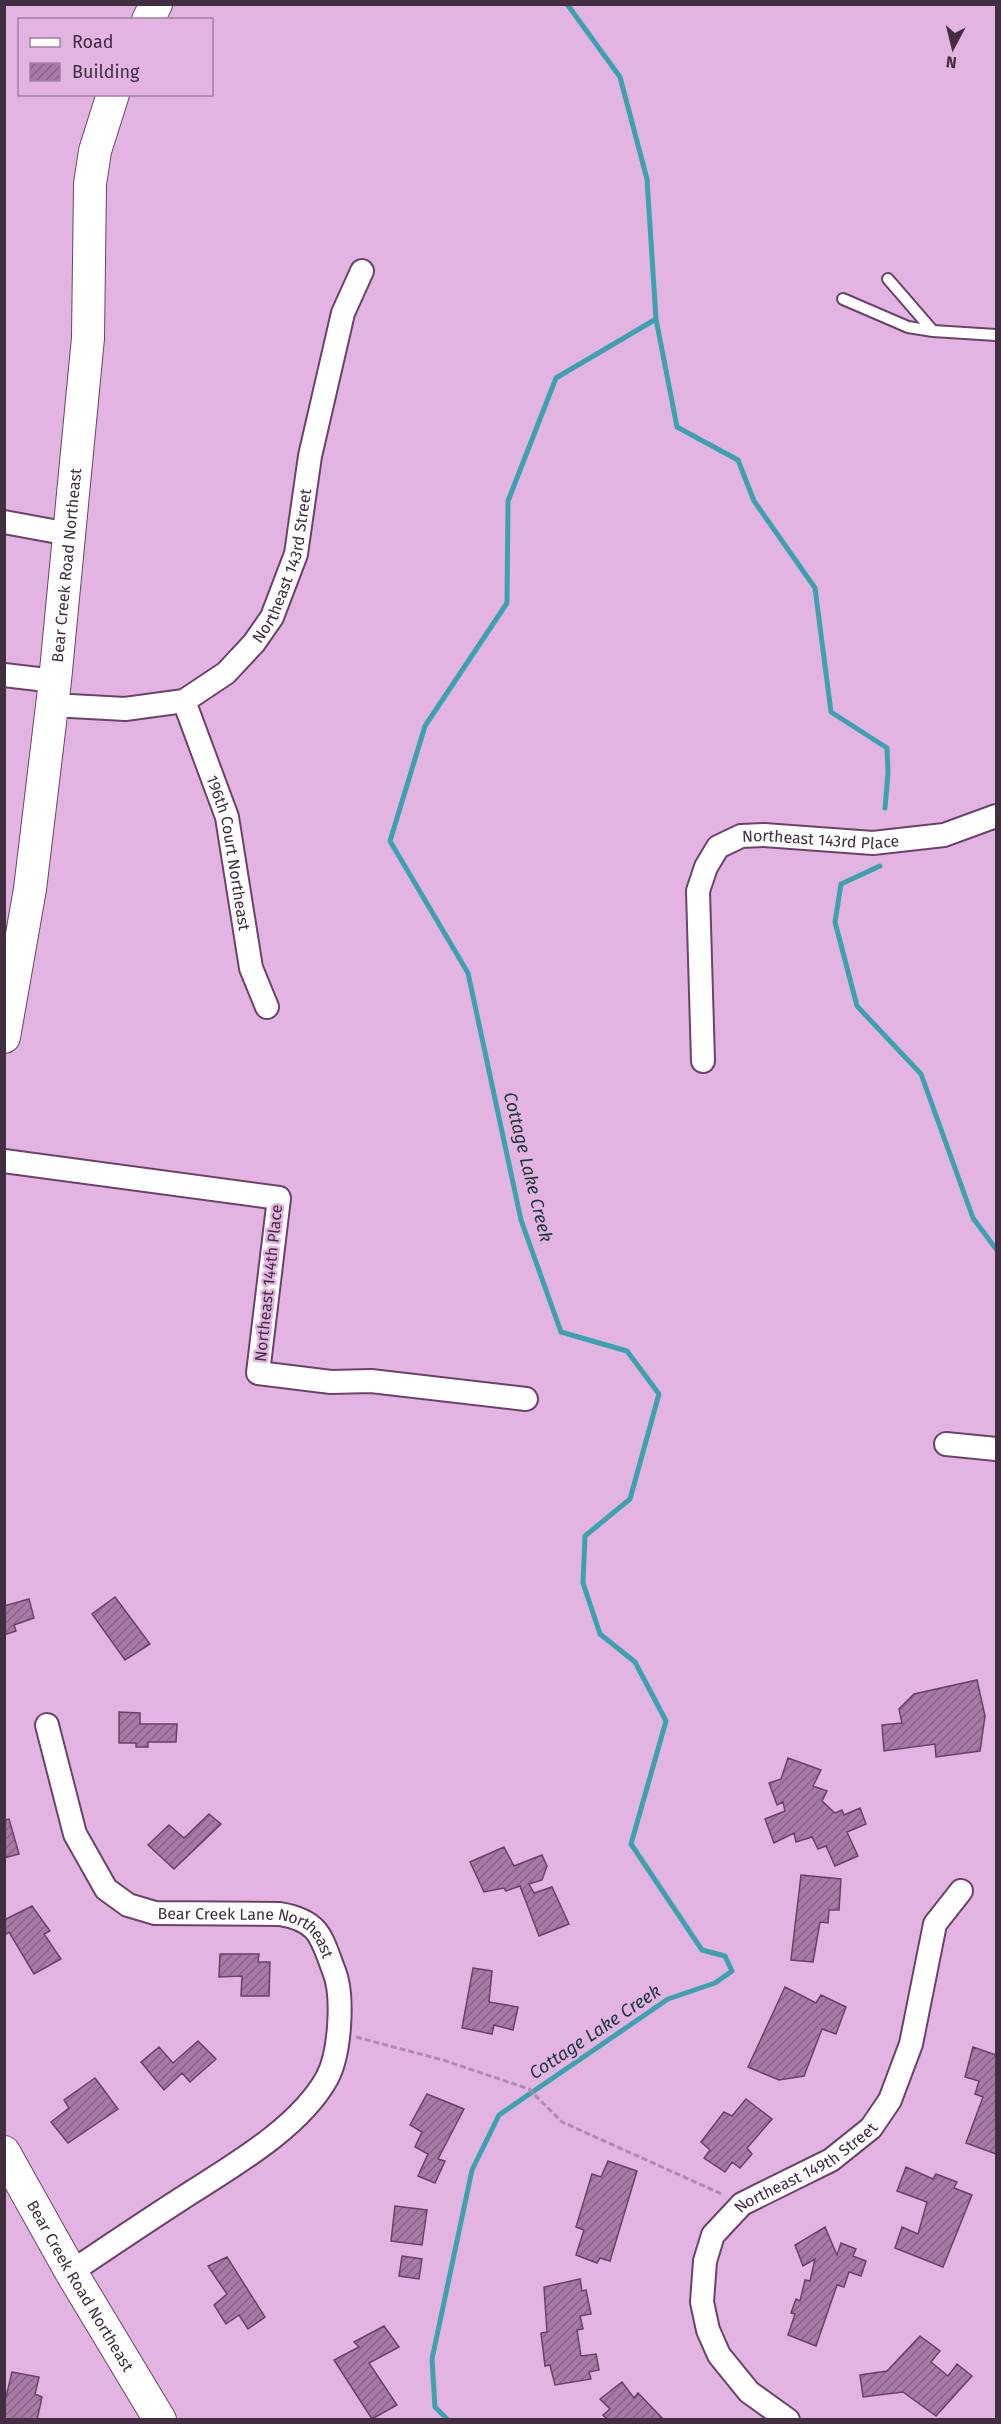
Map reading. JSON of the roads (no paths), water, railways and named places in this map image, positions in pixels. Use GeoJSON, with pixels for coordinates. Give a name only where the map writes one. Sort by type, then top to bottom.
{"type":"FeatureCollection","features":[{"type":"Feature","properties":{"kind":"street"},"geometry":{"type":"LineString","coordinates":[[149,18],[156,4]]}},
{"type":"Feature","properties":{"kind":"street","name":"Bear Creek Road Northeast"},"geometry":{"type":"LineString","coordinates":[[4,1037],[30,889],[54,693],[88,338],[90,184],[94,151],[112,96]]}},
{"type":"Feature","properties":{"kind":"street","name":"Northeast 143rd Street"},"geometry":{"type":"LineString","coordinates":[[4,675],[54,693],[125,709],[184,701],[226,673],[254,643],[272,617],[296,554],[310,456],[343,314],[362,271]]}},
{"type":"Feature","properties":{"kind":"street"},"geometry":{"type":"LineString","coordinates":[[4,522],[69,534]]}},
{"type":"Feature","properties":{"kind":"street","name":"196th Court Northeast"},"geometry":{"type":"LineString","coordinates":[[184,701],[227,817],[251,968],[267,1007]]}},
{"type":"Feature","properties":{"kind":"street","name":"Northeast 143rd Place"},"geometry":{"type":"LineString","coordinates":[[703,1061],[698,891],[706,867],[718,848],[741,836],[764,835],[873,843],[944,835],[996,816]]}},
{"type":"Feature","properties":{"kind":"street","name":"Northeast 144th Place"},"geometry":{"type":"LineString","coordinates":[[4,1161],[279,1198],[258,1372],[331,1382],[371,1381],[526,1399]]}},
{"type":"Feature","properties":{"kind":"street"},"geometry":{"type":"LineString","coordinates":[[946,1444],[996,1449]]}},
{"type":"Feature","properties":{"kind":"street","name":"Bear Creek Lane Northeast"},"geometry":{"type":"LineString","coordinates":[[46,1725],[75,1834],[106,1889],[128,1905],[155,1913],[280,1914],[300,1917],[319,1933],[337,1977],[340,2033],[328,2077],[308,2103],[274,2137],[71,2272]]}},
{"type":"Feature","properties":{"kind":"street","name":"Northeast 149th Street"},"geometry":{"type":"LineString","coordinates":[[788,2420],[749,2392],[719,2355],[708,2330],[702,2302],[705,2261],[713,2235],[742,2204],[831,2160],[871,2128],[890,2100],[911,2044],[935,1924],[962,1890]]}},
{"type":"Feature","properties":{"kind":"street","name":"Bear Creek Road Northeast"},"geometry":{"type":"LineString","coordinates":[[4,2152],[71,2272],[160,2420]]}},
{"type":"Feature","properties":{"kind":"lane"},"geometry":{"type":"LineString","coordinates":[[888,279],[933,331]]}},
{"type":"Feature","properties":{"kind":"lane"},"geometry":{"type":"LineString","coordinates":[[843,299],[908,327],[933,331],[996,334]]}},
{"type":"Feature","properties":{"kind":"waterway","name":"Cottage Lake Creek"},"geometry":{"type":"LineString","coordinates":[[448,2420],[435,2407],[432,2359],[472,2170],[499,2115],[668,1999],[715,1983],[732,1971],[725,1956],[702,1950],[631,1844],[666,1721],[635,1662],[600,1634],[583,1583],[585,1536],[630,1499],[659,1394],[627,1351],[561,1332],[521,1220],[468,973],[390,841],[425,726],[507,603],[508,501],[556,378],[656,319],[647,179],[620,77],[567,4]]}},
{"type":"Feature","properties":{"kind":"waterway"},"geometry":{"type":"LineString","coordinates":[[656,319],[677,427],[738,460],[754,501],[815,588],[831,712],[887,748],[888,773],[885,808]]}},
{"type":"Feature","properties":{"kind":"waterway"},"geometry":{"type":"LineString","coordinates":[[880,866],[841,884],[835,922],[857,1006],[921,1074],[973,1218],[996,1249]]}}]}
